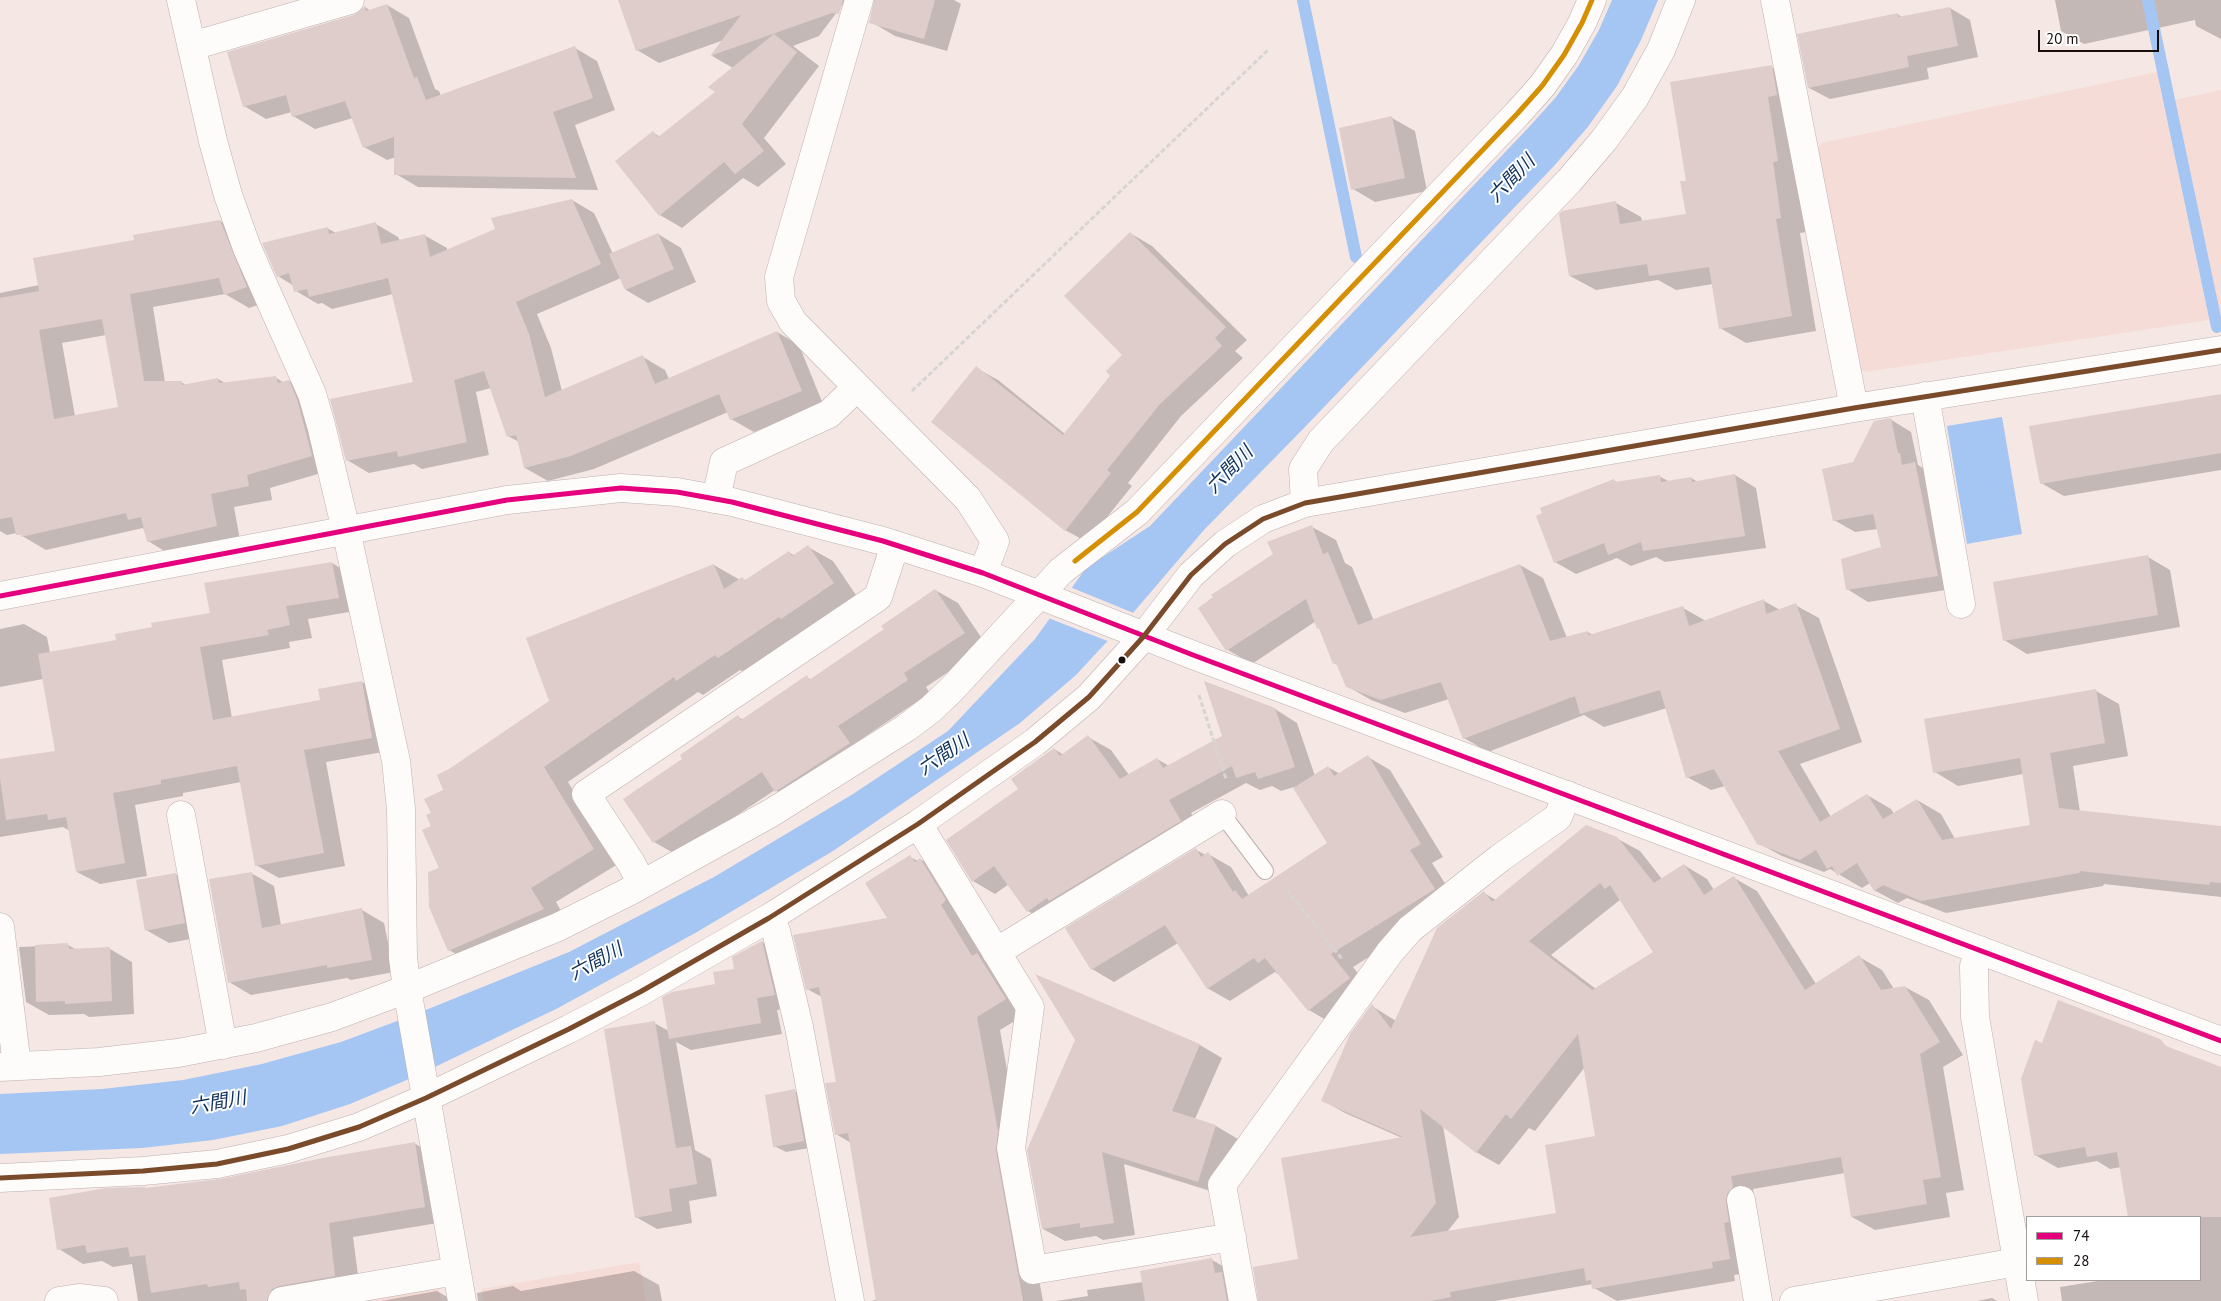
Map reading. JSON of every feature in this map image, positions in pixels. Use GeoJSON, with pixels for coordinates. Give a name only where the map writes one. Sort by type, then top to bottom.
{"type":"FeatureCollection","features":[{"type":"Feature","properties":{"kind":"street"},"geometry":{"type":"LineString","coordinates":[[181,0],[213,141],[228,195],[247,248],[312,394],[346,530],[400,785],[403,958],[424,1091],[462,1301]]}},
{"type":"Feature","properties":{"kind":"street"},"geometry":{"type":"LineString","coordinates":[[192,46],[350,0]]}},
{"type":"Feature","properties":{"kind":"street"},"geometry":{"type":"LineString","coordinates":[[859,0],[779,277],[780,301],[793,322],[968,500],[995,541],[983,572]]}},
{"type":"Feature","properties":{"kind":"street"},"geometry":{"type":"LineString","coordinates":[[0,927],[9,1066],[100,1062],[178,1053],[256,1038],[408,996],[558,927],[642,884],[771,813],[906,728],[931,709],[1044,597],[1062,571],[1137,512],[1542,86],[1564,55],[1592,0]]}},
{"type":"Feature","properties":{"kind":"street"},"geometry":{"type":"LineString","coordinates":[[1305,503],[1303,469],[1321,441],[1569,181],[1604,140],[1635,96],[1661,50],[1681,0]]}},
{"type":"Feature","properties":{"kind":"street"},"geometry":{"type":"LineString","coordinates":[[1775,0],[1854,408]]}},
{"type":"Feature","properties":{"kind":"street"},"geometry":{"type":"LineString","coordinates":[[0,1178],[143,1171],[217,1164],[288,1149],[359,1127],[424,1091],[604,1010],[769,918],[918,824],[1035,742],[1089,697],[1136,633],[1191,575],[1225,544],[1263,519],[1305,503],[1925,396],[2221,350]]}},
{"type":"Feature","properties":{"kind":"street"},"geometry":{"type":"LineString","coordinates":[[716,499],[724,462],[829,414],[857,387]]}},
{"type":"Feature","properties":{"kind":"street"},"geometry":{"type":"LineString","coordinates":[[1925,396],[1961,604]]}},
{"type":"Feature","properties":{"kind":"street"},"geometry":{"type":"LineString","coordinates":[[0,596],[507,500],[621,488],[678,492],[716,499],[895,544],[983,572],[1136,633],[1566,795],[1980,950],[2220,1036]]}},
{"type":"Feature","properties":{"kind":"street"},"geometry":{"type":"LineString","coordinates":[[642,884],[631,863],[586,794],[878,597],[895,544]]}},
{"type":"Feature","properties":{"kind":"street"},"geometry":{"type":"LineString","coordinates":[[1243,1301],[1222,1185],[1410,928],[1500,858],[1558,816],[1566,795]]}},
{"type":"Feature","properties":{"kind":"street"},"geometry":{"type":"LineString","coordinates":[[996,952],[1222,814]]}},
{"type":"Feature","properties":{"kind":"street"},"geometry":{"type":"LineString","coordinates":[[181,815],[223,1045]]}},
{"type":"Feature","properties":{"kind":"street"},"geometry":{"type":"LineString","coordinates":[[918,824],[1030,1007],[1011,1148],[1033,1270],[1232,1237]]}},
{"type":"Feature","properties":{"kind":"street"},"geometry":{"type":"LineString","coordinates":[[769,918],[776,931],[799,1027],[850,1301]]}},
{"type":"Feature","properties":{"kind":"street"},"geometry":{"type":"LineString","coordinates":[[1980,950],[1974,966],[1975,1017],[2024,1301]]}},
{"type":"Feature","properties":{"kind":"street"},"geometry":{"type":"LineString","coordinates":[[1741,1200],[1758,1301]]}},
{"type":"Feature","properties":{"kind":"street"},"geometry":{"type":"LineString","coordinates":[[1794,1301],[2017,1262]]}},
{"type":"Feature","properties":{"kind":"street"},"geometry":{"type":"LineString","coordinates":[[282,1301],[456,1271]]}},
{"type":"Feature","properties":{"kind":"street"},"geometry":{"type":"LineString","coordinates":[[59,1301],[79,1298],[104,1301]]}},
{"type":"Feature","properties":{"kind":"lane"},"geometry":{"type":"LineString","coordinates":[[1222,814],[1265,871]]}},
{"type":"Feature","properties":{"kind":"path"},"geometry":{"type":"LineString","coordinates":[[886,416],[1270,49]]}},
{"type":"Feature","properties":{"kind":"path"},"geometry":{"type":"LineString","coordinates":[[1196,686],[1229,789],[1222,814]]}},
{"type":"Feature","properties":{"kind":"path"},"geometry":{"type":"LineString","coordinates":[[1265,871],[1273,872],[1359,980],[1366,986]]}},
{"type":"Feature","properties":{"kind":"shaded area"},"geometry":{"type":"Polygon","coordinates":[[[2157,72],[2209,320],[1865,372],[1854,365],[1814,153],[1821,143],[2157,72]]]}},
{"type":"Feature","properties":{"kind":"shaded area"},"geometry":{"type":"Polygon","coordinates":[[[2221,90],[2221,313],[2220,314],[2175,100],[2221,90]]]}},
{"type":"Feature","properties":{"kind":"shaded area"},"geometry":{"type":"Polygon","coordinates":[[[639,1262],[646,1301],[483,1301],[481,1289],[639,1262]]]}},
{"type":"Feature","properties":{"kind":"shaded area"},"geometry":{"type":"Polygon","coordinates":[[[438,1285],[441,1301],[354,1301],[438,1285]]]}},
{"type":"Feature","properties":{"kind":"water","name":"六間川"},"geometry":{"type":"Polygon","coordinates":[[[1612,0],[1658,0],[1641,40],[1617,86],[1587,128],[1553,167],[1203,531],[1127,620],[1076,675],[1020,723],[833,851],[697,932],[558,1008],[416,1076],[350,1104],[282,1126],[213,1140],[142,1148],[0,1154],[0,1094],[102,1089],[183,1080],[262,1064],[341,1042],[416,1014],[569,952],[714,877],[853,794],[948,731],[1035,639],[1086,568],[1150,526],[1530,126],[1556,97],[1579,65],[1599,30],[1612,0]]]}},
{"type":"Feature","properties":{"kind":"water"},"geometry":{"type":"Polygon","coordinates":[[[2002,417],[2022,534],[1967,544],[1947,426],[2002,417]]]}},
{"type":"Feature","properties":{"kind":"pier"},"geometry":{"type":"Polygon","coordinates":[[[1070,587],[1136,614],[1110,642],[1048,618],[1070,587]]]}},
{"type":"Feature","properties":{"kind":"building"},"geometry":{"type":"Polygon","coordinates":[[[618,0],[843,0],[839,14],[832,13],[710,56],[741,15],[636,51],[618,0]]]}},
{"type":"Feature","properties":{"kind":"building"},"geometry":{"type":"Polygon","coordinates":[[[874,0],[935,0],[924,39],[869,23],[874,0]]]}},
{"type":"Feature","properties":{"kind":"building"},"geometry":{"type":"Polygon","coordinates":[[[387,4],[414,78],[417,77],[426,100],[575,46],[593,98],[553,112],[576,178],[394,175],[394,137],[363,148],[345,101],[292,117],[286,95],[243,107],[227,52],[354,15],[365,6],[366,11],[387,4]]]}},
{"type":"Feature","properties":{"kind":"building"},"geometry":{"type":"Polygon","coordinates":[[[1950,7],[1958,46],[1907,56],[1909,67],[1808,88],[1797,34],[1898,13],[1898,17],[1950,7]]]}},
{"type":"Feature","properties":{"kind":"building"},"geometry":{"type":"Polygon","coordinates":[[[774,34],[797,52],[742,124],[764,151],[735,174],[724,162],[659,216],[615,161],[653,131],[658,137],[715,92],[708,87],[774,34]]]}},
{"type":"Feature","properties":{"kind":"building"},"geometry":{"type":"Polygon","coordinates":[[[1772,65],[1777,95],[1768,97],[1778,161],[1773,162],[1781,218],[1776,219],[1792,316],[1719,329],[1709,267],[1649,276],[1647,264],[1569,276],[1559,214],[1562,211],[1616,201],[1620,224],[1686,214],[1680,181],[1686,181],[1670,82],[1772,65]]]}},
{"type":"Feature","properties":{"kind":"building"},"geometry":{"type":"Polygon","coordinates":[[[1392,116],[1405,178],[1351,190],[1339,128],[1392,116]]]}},
{"type":"Feature","properties":{"kind":"building"},"geometry":{"type":"Polygon","coordinates":[[[572,199],[601,264],[516,302],[529,334],[545,397],[643,355],[655,384],[777,331],[802,391],[730,420],[719,394],[571,456],[524,468],[516,435],[507,437],[484,371],[454,380],[467,442],[398,457],[397,451],[346,461],[330,399],[413,382],[388,278],[309,297],[307,289],[294,292],[289,273],[277,277],[262,243],[328,227],[329,234],[376,222],[381,244],[425,234],[430,257],[495,229],[491,218],[572,199]]]}},
{"type":"Feature","properties":{"kind":"building"},"geometry":{"type":"Polygon","coordinates":[[[220,220],[247,287],[224,295],[219,278],[130,294],[144,381],[182,381],[182,385],[218,378],[219,383],[276,376],[278,383],[289,380],[297,399],[312,456],[247,475],[249,486],[211,494],[217,526],[147,542],[141,517],[128,520],[126,513],[21,537],[21,535],[16,535],[12,517],[0,519],[0,298],[39,291],[33,258],[134,240],[133,235],[220,220]],[[102,319],[39,330],[54,419],[118,407],[102,319]]]}},
{"type":"Feature","properties":{"kind":"building"},"geometry":{"type":"Polygon","coordinates":[[[1130,232],[1226,327],[1215,338],[1222,346],[1160,404],[1107,470],[1111,473],[1065,531],[931,422],[976,366],[1063,435],[1110,376],[1106,371],[1122,355],[1064,296],[1130,232]]]}},
{"type":"Feature","properties":{"kind":"building"},"geometry":{"type":"Polygon","coordinates":[[[658,233],[674,269],[625,290],[609,254],[658,233]]]}},
{"type":"Feature","properties":{"kind":"building"},"geometry":{"type":"Polygon","coordinates":[[[2221,394],[2221,453],[2040,484],[2029,426],[2221,394]]]}},
{"type":"Feature","properties":{"kind":"building"},"geometry":{"type":"Polygon","coordinates":[[[1891,418],[1902,465],[1915,462],[1938,576],[1846,590],[1841,559],[1881,547],[1873,514],[1833,521],[1822,469],[1853,462],[1874,421],[1891,418]]]}},
{"type":"Feature","properties":{"kind":"building"},"geometry":{"type":"Polygon","coordinates":[[[1735,474],[1745,536],[1643,551],[1641,542],[1608,555],[1604,543],[1554,563],[1536,516],[1542,513],[1540,508],[1614,479],[1615,482],[1660,475],[1661,482],[1691,477],[1692,482],[1735,474]]]}},
{"type":"Feature","properties":{"kind":"building"},"geometry":{"type":"Polygon","coordinates":[[[1312,525],[1323,554],[1328,552],[1358,625],[1520,564],[1550,641],[1588,631],[1589,635],[1683,606],[1689,626],[1764,599],[1766,614],[1796,603],[1840,729],[1778,751],[1820,822],[1867,794],[1883,819],[1917,799],[1942,840],[2030,825],[2020,758],[1933,773],[1924,719],[2096,689],[2105,743],[2050,753],[2059,808],[2221,826],[2221,883],[2210,882],[2209,885],[2080,871],[2079,873],[1921,901],[1883,885],[1874,891],[1857,863],[1837,876],[1832,866],[1827,869],[1816,850],[1800,860],[1757,844],[1714,769],[1686,778],[1660,690],[1580,714],[1575,696],[1463,739],[1441,682],[1381,700],[1346,687],[1336,663],[1333,664],[1319,628],[1317,629],[1306,599],[1226,651],[1198,608],[1213,597],[1211,595],[1273,554],[1267,542],[1312,525]]]}},
{"type":"Feature","properties":{"kind":"building"},"geometry":{"type":"Polygon","coordinates":[[[808,545],[834,583],[718,658],[715,655],[676,681],[674,677],[544,767],[594,849],[531,888],[544,909],[448,951],[429,907],[428,872],[439,868],[422,830],[431,826],[426,815],[431,813],[424,799],[443,790],[437,775],[449,769],[549,701],[526,638],[714,564],[724,589],[742,577],[745,580],[789,551],[792,556],[808,545]]]}},
{"type":"Feature","properties":{"kind":"building"},"geometry":{"type":"Polygon","coordinates":[[[2148,555],[2158,615],[2003,641],[1993,582],[2148,555]]]}},
{"type":"Feature","properties":{"kind":"building"},"geometry":{"type":"Polygon","coordinates":[[[332,562],[339,598],[286,606],[290,625],[267,630],[269,635],[200,647],[213,720],[320,700],[318,689],[362,681],[372,738],[304,750],[324,853],[255,866],[237,766],[161,780],[161,784],[113,793],[125,863],[76,872],[66,817],[48,820],[47,814],[6,820],[0,778],[0,759],[55,751],[38,654],[116,640],[115,634],[152,627],[151,623],[210,613],[204,583],[332,562]]]}},
{"type":"Feature","properties":{"kind":"building"},"geometry":{"type":"Polygon","coordinates":[[[935,589],[965,633],[904,673],[908,680],[838,726],[850,743],[775,792],[762,772],[653,843],[623,799],[682,759],[680,755],[738,715],[741,720],[807,675],[809,680],[884,629],[881,626],[935,589]]]}},
{"type":"Feature","properties":{"kind":"building"},"geometry":{"type":"Polygon","coordinates":[[[1204,681],[1275,708],[1295,767],[1258,779],[1255,772],[1236,778],[1232,766],[1169,800],[1181,821],[1049,901],[1047,898],[1027,912],[994,866],[972,882],[946,840],[1018,789],[1011,779],[1054,748],[1060,756],[1088,735],[1120,779],[1157,758],[1163,768],[1222,736],[1204,681]]]}},
{"type":"Feature","properties":{"kind":"building"},"geometry":{"type":"Polygon","coordinates":[[[1368,755],[1421,844],[1410,850],[1435,889],[1331,954],[1350,978],[1308,1011],[1265,958],[1258,963],[1254,958],[1207,989],[1165,925],[1091,970],[1065,928],[1196,848],[1201,857],[1208,852],[1233,892],[1235,890],[1242,899],[1327,843],[1293,788],[1328,766],[1334,776],[1368,755]]]}},
{"type":"Feature","properties":{"kind":"building"},"geometry":{"type":"Polygon","coordinates":[[[1586,825],[1617,837],[1654,883],[1684,864],[1704,895],[1734,876],[1805,990],[1859,955],[1881,990],[1905,986],[1940,1042],[1920,1054],[1941,1177],[1923,1180],[1927,1204],[1851,1217],[1841,1157],[1731,1176],[1733,1187],[1727,1194],[1726,1202],[1729,1222],[1724,1223],[1730,1259],[1712,1262],[1713,1268],[1592,1289],[1591,1280],[1586,1281],[1584,1268],[1450,1292],[1451,1297],[1431,1301],[1258,1301],[1253,1267],[1298,1259],[1281,1158],[1403,1137],[1321,1101],[1350,1034],[1372,1004],[1391,1029],[1437,928],[1484,891],[1492,902],[1586,825]],[[1600,883],[1529,941],[1592,990],[1653,952],[1610,885],[1605,889],[1600,883]],[[1578,1034],[1511,1119],[1506,1114],[1476,1153],[1420,1109],[1436,1203],[1410,1237],[1556,1213],[1545,1145],[1595,1136],[1578,1034]]]}},
{"type":"Feature","properties":{"kind":"building"},"geometry":{"type":"Polygon","coordinates":[[[910,855],[915,862],[920,858],[946,900],[941,905],[972,956],[977,953],[1006,999],[977,1017],[998,1131],[996,1151],[1023,1301],[876,1301],[848,1133],[835,1135],[825,1083],[836,1082],[819,987],[806,990],[793,935],[887,918],[865,883],[910,855]]]}},
{"type":"Feature","properties":{"kind":"building"},"geometry":{"type":"Polygon","coordinates":[[[252,872],[262,928],[362,908],[372,960],[327,968],[327,965],[228,983],[209,879],[252,872]]]}},
{"type":"Feature","properties":{"kind":"building"},"geometry":{"type":"Polygon","coordinates":[[[176,873],[185,923],[145,931],[136,880],[176,873]]]}},
{"type":"Feature","properties":{"kind":"building"},"geometry":{"type":"Polygon","coordinates":[[[762,941],[775,995],[757,998],[761,1023],[669,1039],[662,997],[672,992],[715,984],[713,972],[734,969],[732,957],[762,941]]]}},
{"type":"Feature","properties":{"kind":"building"},"geometry":{"type":"Polygon","coordinates":[[[68,943],[69,949],[110,947],[112,1001],[65,1004],[65,1001],[36,1002],[35,945],[68,943]]]}},
{"type":"Feature","properties":{"kind":"building"},"geometry":{"type":"Polygon","coordinates":[[[1035,974],[1200,1044],[1172,1111],[1216,1125],[1198,1182],[1102,1152],[1114,1223],[1080,1228],[1080,1223],[1042,1229],[1027,1150],[1075,1040],[1035,974]]]}},
{"type":"Feature","properties":{"kind":"building"},"geometry":{"type":"Polygon","coordinates":[[[2058,1000],[2160,1039],[2166,1046],[2221,1067],[2221,1217],[2128,1216],[2117,1152],[2087,1157],[2085,1147],[2034,1156],[2021,1079],[2035,1040],[2042,1043],[2058,1000]]]}},
{"type":"Feature","properties":{"kind":"building"},"geometry":{"type":"Polygon","coordinates":[[[655,1021],[676,1148],[691,1146],[697,1184],[669,1189],[672,1211],[635,1218],[604,1029],[655,1021]]]}},
{"type":"Feature","properties":{"kind":"building"},"geometry":{"type":"Polygon","coordinates":[[[795,1089],[804,1141],[773,1147],[765,1095],[795,1089]]]}},
{"type":"Feature","properties":{"kind":"building"},"geometry":{"type":"Polygon","coordinates":[[[415,1142],[425,1207],[329,1223],[335,1276],[279,1286],[272,1289],[267,1301],[247,1301],[246,1289],[240,1290],[239,1282],[208,1287],[207,1284],[151,1293],[145,1255],[130,1257],[128,1247],[87,1253],[85,1245],[57,1250],[49,1198],[106,1188],[145,1188],[220,1179],[415,1142]]]}},
{"type":"Feature","properties":{"kind":"building"},"geometry":{"type":"Polygon","coordinates":[[[1212,1258],[1215,1273],[1222,1272],[1227,1301],[1145,1301],[1140,1271],[1212,1258]]]}},
{"type":"Feature","properties":{"kind":"waterway"},"geometry":{"type":"LineString","coordinates":[[1303,0],[1356,257]]}},
{"type":"Feature","properties":{"kind":"waterway"},"geometry":{"type":"LineString","coordinates":[[2148,0],[2217,327]]}},
{"type":"Feature","properties":{"kind":"transit line","name":"28"},"geometry":{"type":"LineString","coordinates":[[1075,561],[1137,512],[1517,114],[1542,86],[1564,55],[1582,23],[1592,0]]}},
{"type":"Feature","properties":{"kind":"transit line"},"geometry":{"type":"LineString","coordinates":[[0,1178],[143,1171],[217,1164],[288,1149],[359,1127],[426,1098],[569,1029],[640,992],[769,918],[918,824],[1035,742],[1089,697],[1144,636],[1191,575],[1225,544],[1263,519],[1305,503],[1854,408],[2221,350]]}},
{"type":"Feature","properties":{"kind":"transit line","name":"74"},"geometry":{"type":"LineString","coordinates":[[0,596],[507,500],[621,488],[677,492],[732,502],[883,541],[983,573],[1193,655],[2221,1041]]}}]}
